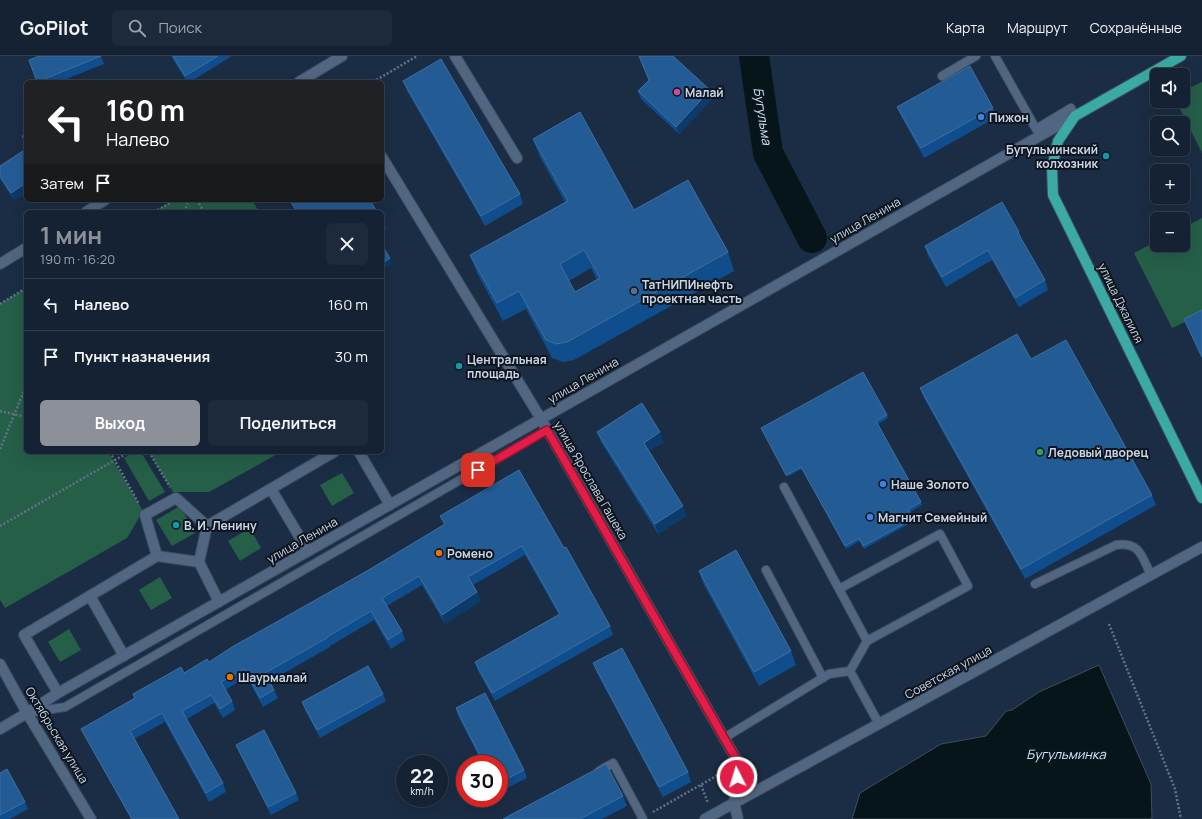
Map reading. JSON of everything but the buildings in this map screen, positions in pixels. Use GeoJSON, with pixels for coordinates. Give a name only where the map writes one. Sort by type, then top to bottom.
{"type":"FeatureCollection","features":[{"type":"Feature","properties":{"kind":"main road","name":"улица Ленина"},"geometry":{"type":"LineString","coordinates":[[1075,116],[1181,56]]}},
{"type":"Feature","properties":{"kind":"main road","name":"улица Джалиля"},"geometry":{"type":"LineString","coordinates":[[1075,116],[1058,141],[1052,168],[1053,195],[1202,498]]}},
{"type":"Feature","properties":{"kind":"street"},"geometry":{"type":"LineString","coordinates":[[303,80],[342,56]]}},
{"type":"Feature","properties":{"kind":"street"},"geometry":{"type":"LineString","coordinates":[[455,56],[517,158]]}},
{"type":"Feature","properties":{"kind":"street","name":"улица Ленина"},"geometry":{"type":"LineString","coordinates":[[0,729],[58,693],[1075,116]]}},
{"type":"Feature","properties":{"kind":"street","name":"улица Ярослава Гашека"},"geometry":{"type":"LineString","coordinates":[[384,160],[541,419],[739,764]]}},
{"type":"Feature","properties":{"kind":"street"},"geometry":{"type":"LineString","coordinates":[[89,210],[102,202]]}},
{"type":"Feature","properties":{"kind":"street"},"geometry":{"type":"LineString","coordinates":[[0,264],[24,249]]}},
{"type":"Feature","properties":{"kind":"street"},"geometry":{"type":"LineString","coordinates":[[219,602],[199,562],[207,526],[331,454]]}},
{"type":"Feature","properties":{"kind":"street"},"geometry":{"type":"LineString","coordinates":[[360,454],[390,505]]}},
{"type":"Feature","properties":{"kind":"street"},"geometry":{"type":"LineString","coordinates":[[271,489],[308,551]]}},
{"type":"Feature","properties":{"kind":"street"},"geometry":{"type":"LineString","coordinates":[[157,556],[145,515],[176,498],[207,526]]}},
{"type":"Feature","properties":{"kind":"street","name":"Советская улица"},"geometry":{"type":"LineString","coordinates":[[705,819],[1202,547]]}},
{"type":"Feature","properties":{"kind":"street"},"geometry":{"type":"LineString","coordinates":[[58,693],[24,635],[157,556],[199,562]]}},
{"type":"Feature","properties":{"kind":"street"},"geometry":{"type":"LineString","coordinates":[[90,596],[124,656]]}},
{"type":"Feature","properties":{"kind":"street","name":"Октябрьская улица"},"geometry":{"type":"LineString","coordinates":[[0,664],[92,819]]}},
{"type":"Feature","properties":{"kind":"street"},"geometry":{"type":"LineString","coordinates":[[738,819],[734,803],[739,764]]}},
{"type":"Feature","properties":{"kind":"lane"},"geometry":{"type":"LineString","coordinates":[[942,76],[976,56]]}},
{"type":"Feature","properties":{"kind":"lane"},"geometry":{"type":"LineString","coordinates":[[995,56],[1036,129],[1072,108],[1075,116]]}},
{"type":"Feature","properties":{"kind":"lane"},"geometry":{"type":"LineString","coordinates":[[28,713],[65,707],[547,430]]}},
{"type":"Feature","properties":{"kind":"lane"},"geometry":{"type":"LineString","coordinates":[[784,487],[867,641]]}},
{"type":"Feature","properties":{"kind":"lane"},"geometry":{"type":"LineString","coordinates":[[839,589],[940,534],[968,586],[867,641],[850,671]]}},
{"type":"Feature","properties":{"kind":"lane"},"geometry":{"type":"LineString","coordinates":[[1035,584],[1116,545],[1124,544],[1138,549],[1151,575]]}},
{"type":"Feature","properties":{"kind":"lane"},"geometry":{"type":"LineString","coordinates":[[766,570],[823,678]]}},
{"type":"Feature","properties":{"kind":"lane"},"geometry":{"type":"LineString","coordinates":[[724,738],[829,674],[850,671]]}},
{"type":"Feature","properties":{"kind":"lane"},"geometry":{"type":"LineString","coordinates":[[850,671],[879,724]]}},
{"type":"Feature","properties":{"kind":"lane"},"geometry":{"type":"LineString","coordinates":[[592,774],[613,763],[642,818]]}},
{"type":"Feature","properties":{"kind":"path"},"geometry":{"type":"LineString","coordinates":[[376,80],[417,56]]}},
{"type":"Feature","properties":{"kind":"path"},"geometry":{"type":"LineString","coordinates":[[157,210],[171,202]]}},
{"type":"Feature","properties":{"kind":"path"},"geometry":{"type":"LineString","coordinates":[[0,304],[24,289]]}},
{"type":"Feature","properties":{"kind":"path"},"geometry":{"type":"LineString","coordinates":[[0,449],[24,391]]}},
{"type":"Feature","properties":{"kind":"path"},"geometry":{"type":"LineString","coordinates":[[0,411],[24,416]]}},
{"type":"Feature","properties":{"kind":"path"},"geometry":{"type":"LineString","coordinates":[[111,454],[145,515]]}},
{"type":"Feature","properties":{"kind":"path"},"geometry":{"type":"LineString","coordinates":[[0,526],[126,454]]}},
{"type":"Feature","properties":{"kind":"path"},"geometry":{"type":"LineString","coordinates":[[150,454],[176,498]]}},
{"type":"Feature","properties":{"kind":"path"},"geometry":{"type":"LineString","coordinates":[[1109,624],[1175,789],[1181,819]]}},
{"type":"Feature","properties":{"kind":"path"},"geometry":{"type":"LineString","coordinates":[[642,818],[739,764]]}},
{"type":"Feature","properties":{"kind":"green space"},"geometry":{"type":"Polygon","coordinates":[[[1202,82],[1202,153],[1190,129],[1190,116],[1184,116],[1180,108],[1190,108],[1190,88],[1202,82]]]}},
{"type":"Feature","properties":{"kind":"green space"},"geometry":{"type":"Polygon","coordinates":[[[171,202],[253,202],[258,210],[157,210],[171,202]]]}},
{"type":"Feature","properties":{"kind":"green space"},"geometry":{"type":"Polygon","coordinates":[[[1202,218],[1202,314],[1172,328],[1134,253],[1150,245],[1150,252],[1190,252],[1190,224],[1202,218]]]}},
{"type":"Feature","properties":{"kind":"green space"},"geometry":{"type":"Polygon","coordinates":[[[24,289],[24,454],[109,454],[143,511],[127,538],[5,608],[0,600],[0,304],[24,289]]]}},
{"type":"Feature","properties":{"kind":"green space"},"geometry":{"type":"Polygon","coordinates":[[[131,454],[142,454],[165,492],[149,501],[124,458],[131,454]]]}},
{"type":"Feature","properties":{"kind":"green space"},"geometry":{"type":"Polygon","coordinates":[[[150,454],[277,454],[209,492],[173,492],[150,454]]]}},
{"type":"Feature","properties":{"kind":"green space"},"geometry":{"type":"Polygon","coordinates":[[[342,473],[354,493],[332,506],[320,485],[342,473]]]}},
{"type":"Feature","properties":{"kind":"green space"},"geometry":{"type":"Polygon","coordinates":[[[180,506],[195,533],[172,546],[156,520],[180,506]]]}},
{"type":"Feature","properties":{"kind":"green space"},"geometry":{"type":"Polygon","coordinates":[[[250,528],[261,548],[240,561],[228,541],[250,528]]]}},
{"type":"Feature","properties":{"kind":"green space"},"geometry":{"type":"Polygon","coordinates":[[[160,577],[172,598],[151,610],[139,590],[160,577]]]}},
{"type":"Feature","properties":{"kind":"green space"},"geometry":{"type":"Polygon","coordinates":[[[69,629],[81,650],[60,662],[48,642],[69,629]]]}},
{"type":"Feature","properties":{"kind":"water","name":"Бугульминка"},"geometry":{"type":"Polygon","coordinates":[[[1099,665],[1151,784],[1152,819],[852,819],[860,793],[941,744],[986,736],[1006,711],[1012,710],[1039,692],[1099,665]]]}},
{"type":"Feature","properties":{"kind":"waterway","name":"Бугульма"},"geometry":{"type":"LineString","coordinates":[[754,56],[768,153],[812,238]]}},
{"type":"Feature","properties":{"kind":"place","name":"Малай"},"geometry":{"type":"Point","coordinates":[677,92]}},
{"type":"Feature","properties":{"kind":"place","name":"Пижон"},"geometry":{"type":"Point","coordinates":[981,117]}},
{"type":"Feature","properties":{"kind":"place","name":"Бугульминский колхозник"},"geometry":{"type":"Point","coordinates":[1106,156]}},
{"type":"Feature","properties":{"kind":"place","name":"ТатНИПИнефть проектная часть"},"geometry":{"type":"Point","coordinates":[634,291]}},
{"type":"Feature","properties":{"kind":"place","name":"Центральная площадь"},"geometry":{"type":"Point","coordinates":[459,366]}},
{"type":"Feature","properties":{"kind":"place","name":"Ледовый дворец"},"geometry":{"type":"Point","coordinates":[1040,452]}},
{"type":"Feature","properties":{"kind":"place","name":"Наше Золото"},"geometry":{"type":"Point","coordinates":[883,484]}},
{"type":"Feature","properties":{"kind":"place","name":"Магнит Семейный"},"geometry":{"type":"Point","coordinates":[870,517]}},
{"type":"Feature","properties":{"kind":"place","name":"В. И. Ленину"},"geometry":{"type":"Point","coordinates":[176,525]}},
{"type":"Feature","properties":{"kind":"place","name":"Ромено"},"geometry":{"type":"Point","coordinates":[439,553]}},
{"type":"Feature","properties":{"kind":"place","name":"Шаурмалай"},"geometry":{"type":"Point","coordinates":[230,677]}},
{"type":"Feature","properties":{"kind":"route"},"geometry":{"type":"LineString","coordinates":[[478,470],[547,430],[739,764],[737,777]]}}]}
